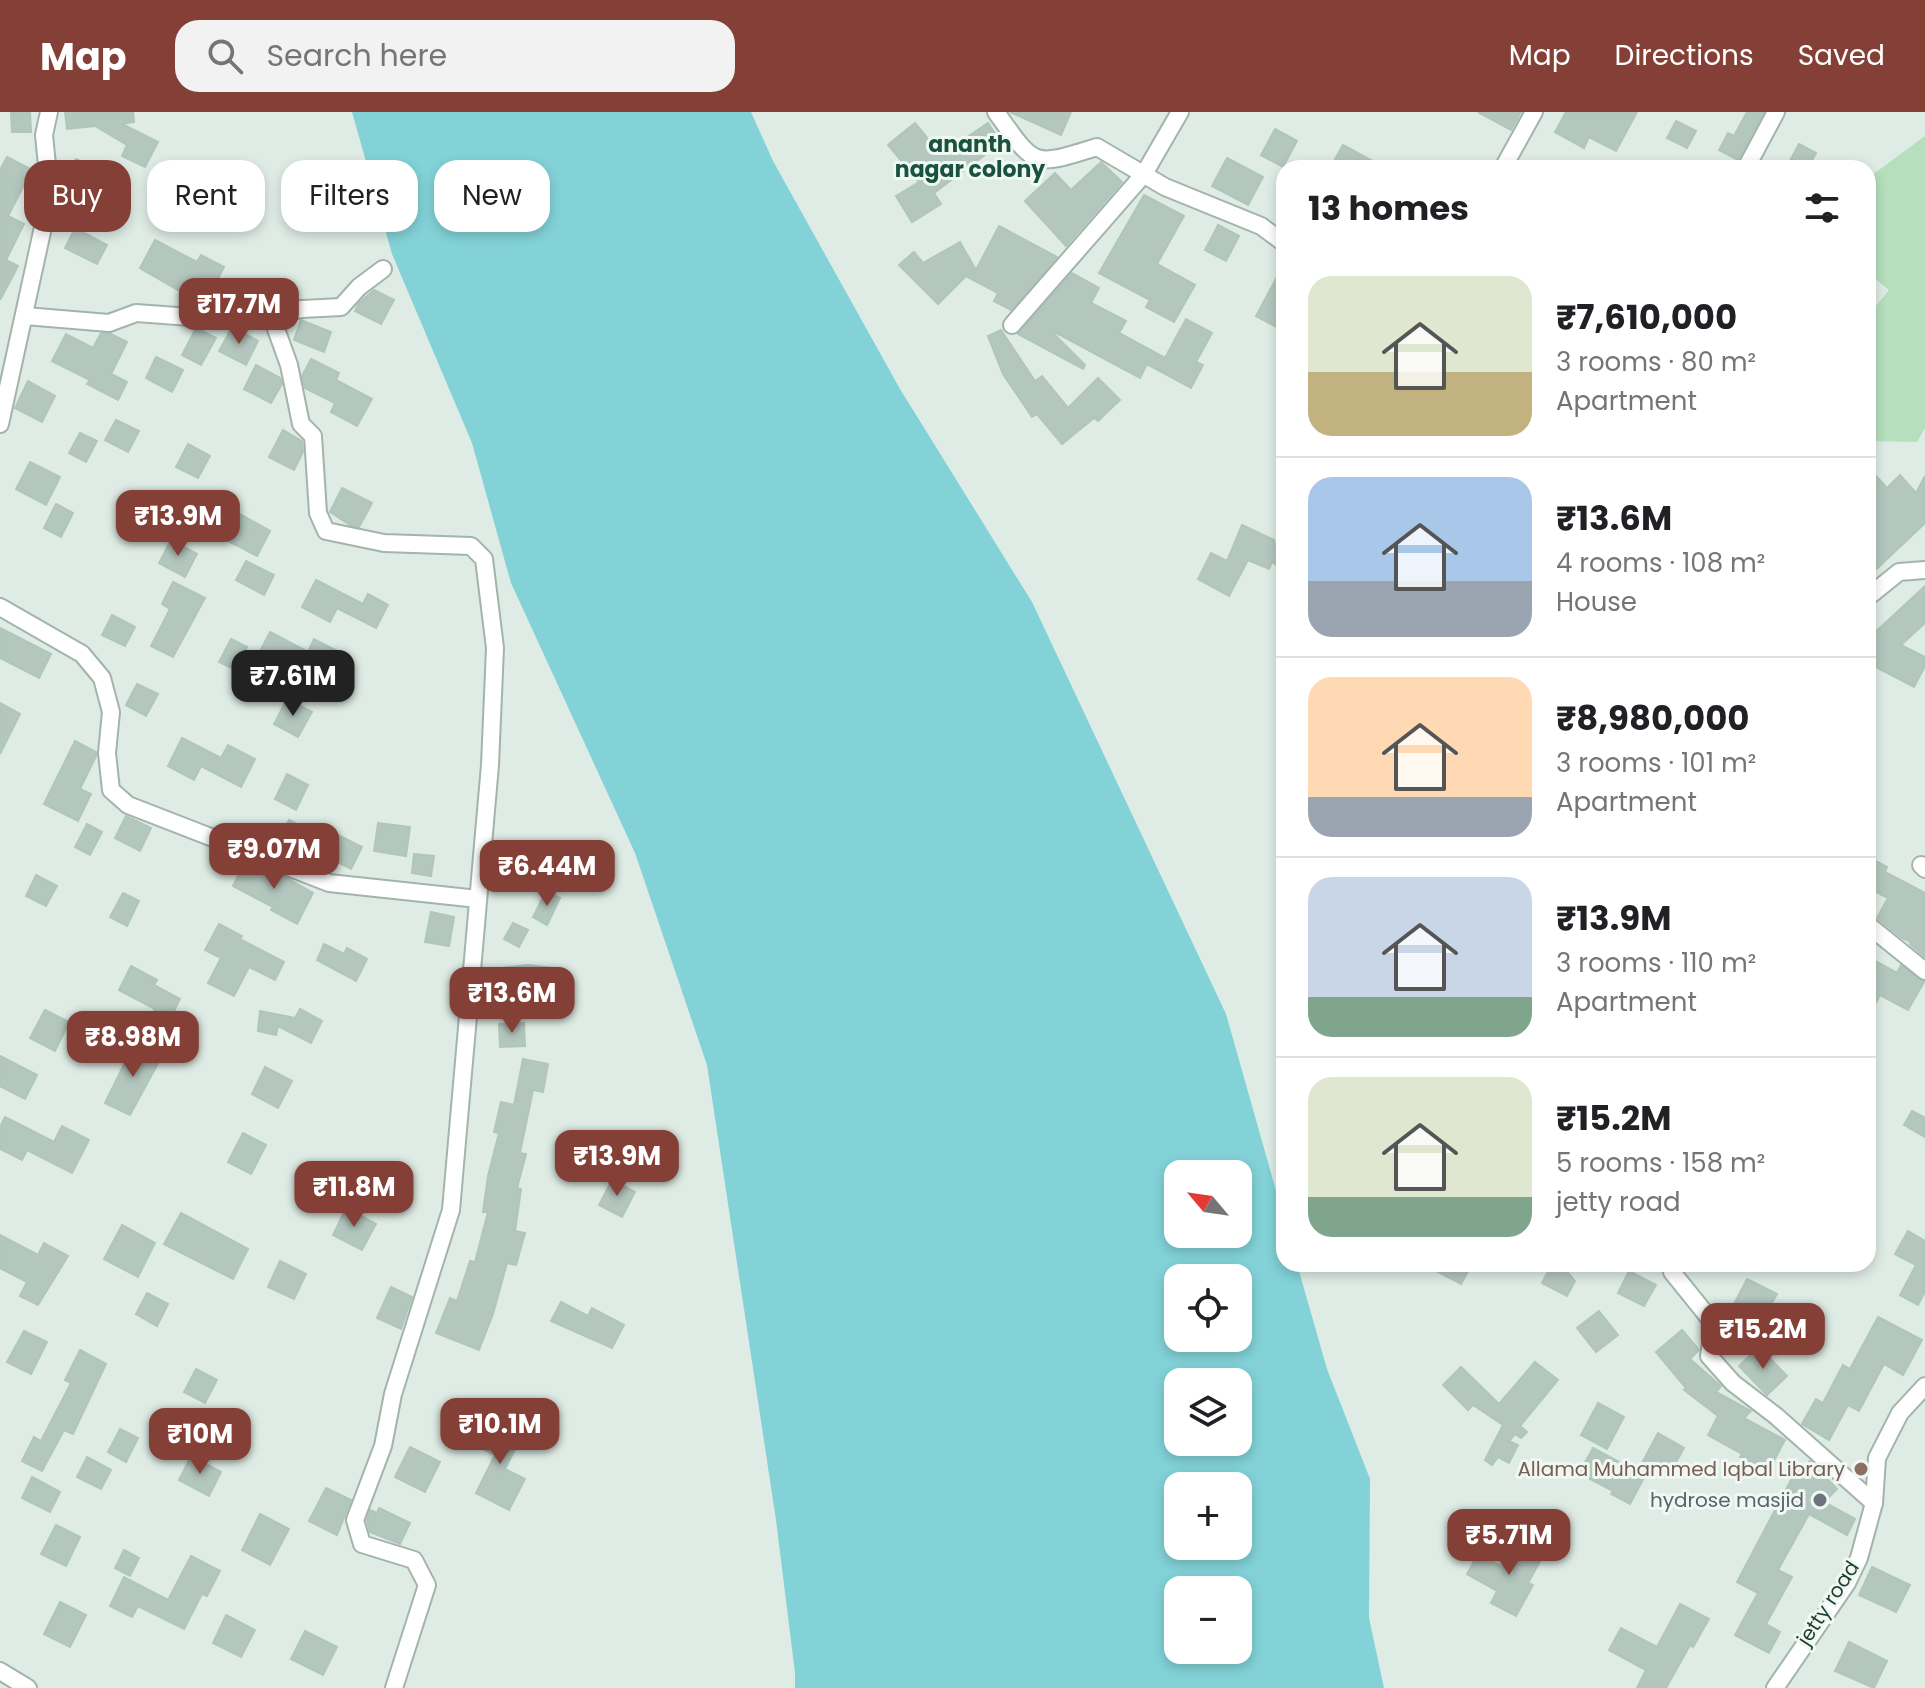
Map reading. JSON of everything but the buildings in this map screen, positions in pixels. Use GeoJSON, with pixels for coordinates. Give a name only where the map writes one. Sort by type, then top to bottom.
{"type":"FeatureCollection","features":[{"type":"Feature","properties":{"kind":"street"},"geometry":{"type":"LineString","coordinates":[[0,424],[50,195],[44,135],[49,112]]}},
{"type":"Feature","properties":{"kind":"street"},"geometry":{"type":"LineString","coordinates":[[996,112],[1022,149],[1036,159],[1051,161],[1097,147],[1165,187],[1261,226],[1276,237]]}},
{"type":"Feature","properties":{"kind":"street"},"geometry":{"type":"LineString","coordinates":[[1012,325],[1144,174],[1180,112]]}},
{"type":"Feature","properties":{"kind":"street"},"geometry":{"type":"LineString","coordinates":[[1507,160],[1534,112]]}},
{"type":"Feature","properties":{"kind":"street"},"geometry":{"type":"LineString","coordinates":[[1750,160],[1776,112]]}},
{"type":"Feature","properties":{"kind":"street"},"geometry":{"type":"LineString","coordinates":[[25,316],[109,323],[136,313],[231,320],[302,309],[341,307],[359,287],[383,269]]}},
{"type":"Feature","properties":{"kind":"street"},"geometry":{"type":"LineString","coordinates":[[271,315],[289,365],[301,424],[313,436],[318,513],[326,531],[384,543],[471,546],[484,559],[495,648],[490,765],[451,1210],[393,1394],[383,1446],[355,1520],[362,1544],[414,1560],[427,1585],[394,1688]]}},
{"type":"Feature","properties":{"kind":"street"},"geometry":{"type":"LineString","coordinates":[[1876,591],[1899,572],[1925,570]]}},
{"type":"Feature","properties":{"kind":"street"},"geometry":{"type":"LineString","coordinates":[[0,607],[82,654],[102,678],[111,712],[107,753],[111,790],[128,805],[329,883],[478,899]]}},
{"type":"Feature","properties":{"kind":"street"},"geometry":{"type":"LineString","coordinates":[[1876,931],[1925,971]]}},
{"type":"Feature","properties":{"kind":"street"},"geometry":{"type":"LineString","coordinates":[[1672,1272],[1714,1324],[1709,1356],[1733,1383],[1776,1416],[1874,1503]]}},
{"type":"Feature","properties":{"kind":"street","name":"jetty road"},"geometry":{"type":"LineString","coordinates":[[1775,1688],[1847,1583],[1859,1558],[1874,1503],[1877,1458],[1900,1413],[1925,1386]]}},
{"type":"Feature","properties":{"kind":"street"},"geometry":{"type":"LineString","coordinates":[[0,1671],[28,1688]]}},
{"type":"Feature","properties":{"kind":"green space"},"geometry":{"type":"Polygon","coordinates":[[[1925,136],[1925,428],[1917,442],[1876,441],[1876,306],[1889,290],[1876,279],[1876,172],[1925,136]]]}},
{"type":"Feature","properties":{"kind":"water"},"geometry":{"type":"Polygon","coordinates":[[[352,112],[751,112],[773,161],[900,389],[1032,602],[1226,1014],[1276,1191],[1276,1272],[1299,1272],[1327,1369],[1370,1479],[1369,1618],[1384,1688],[795,1688],[776,1520],[707,1065],[635,853],[511,583],[472,443],[392,254],[386,232],[418,232],[418,160],[366,160],[352,112]]]}},
{"type":"Feature","properties":{"kind":"place","name":"Allama Muhammed Iqbal Library"},"geometry":{"type":"Point","coordinates":[1861,1469]}},
{"type":"Feature","properties":{"kind":"place","name":"hydrose masjid"},"geometry":{"type":"Point","coordinates":[1820,1500]}},
{"type":"Feature","properties":{"kind":"district","name":"ananth nagar colony"},"geometry":{"type":"Point","coordinates":[970,156]}}]}
